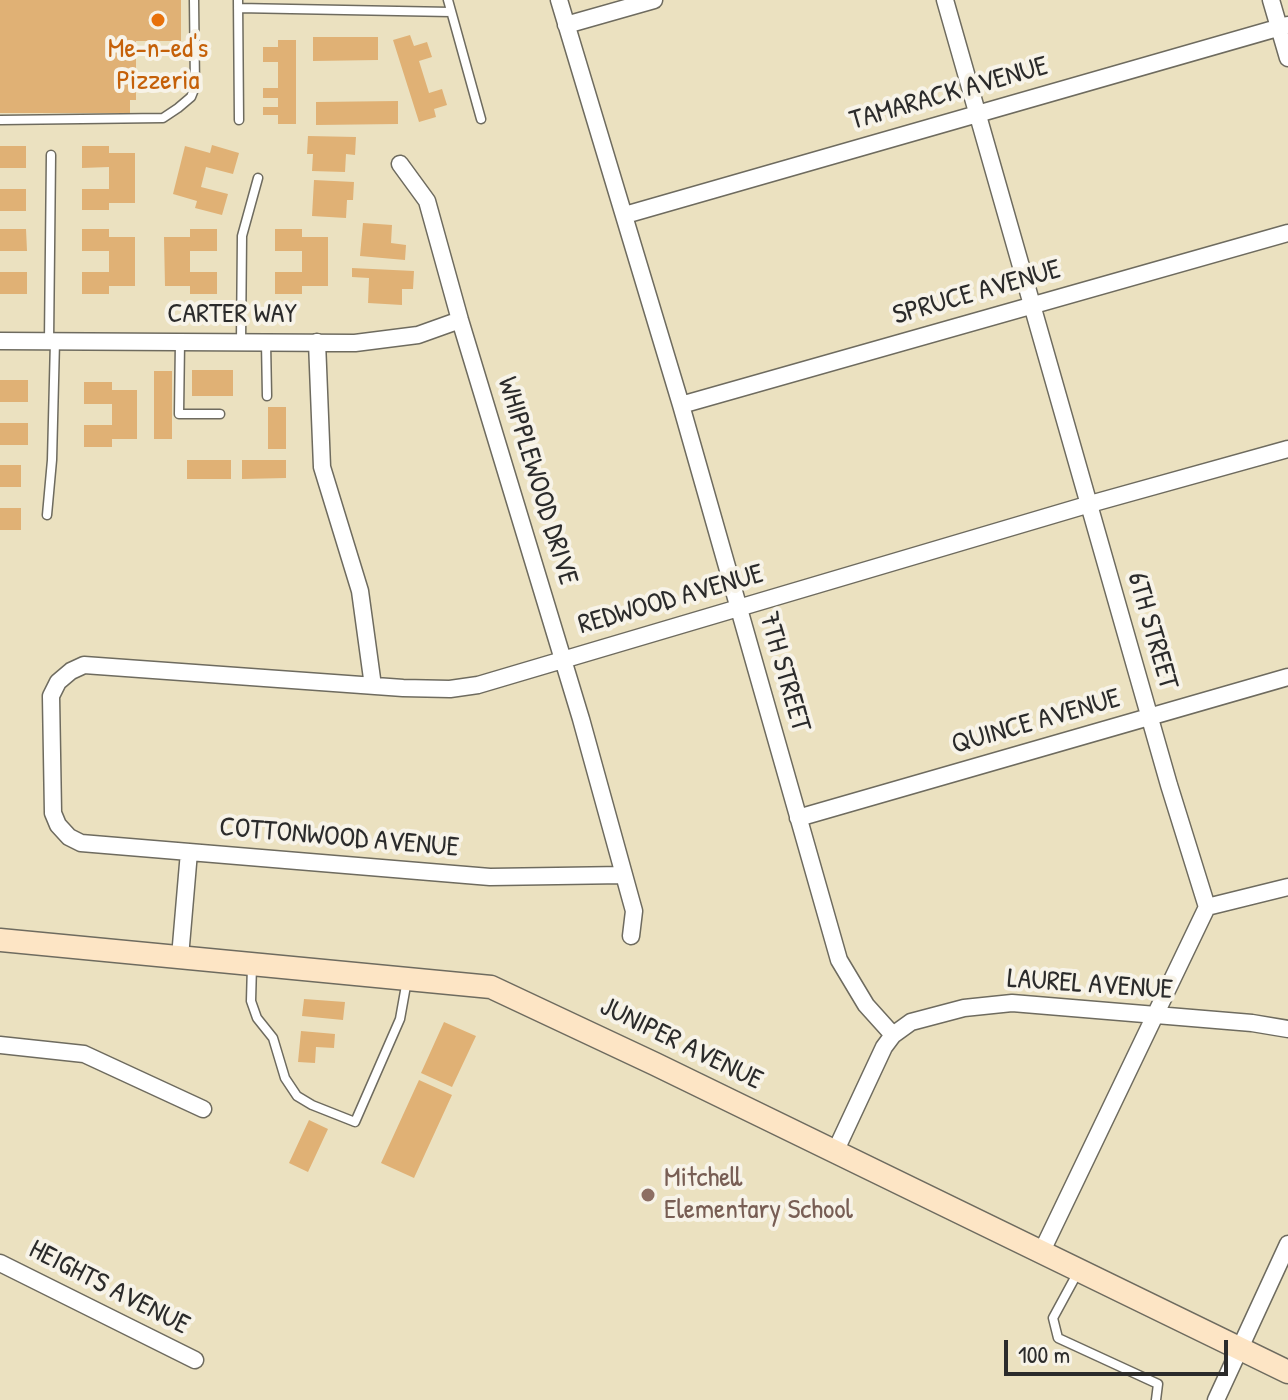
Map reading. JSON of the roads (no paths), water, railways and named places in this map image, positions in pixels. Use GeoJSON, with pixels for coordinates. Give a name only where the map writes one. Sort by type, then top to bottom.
{"type":"FeatureCollection","features":[{"type":"Feature","properties":{"kind":"street","name":"7TH STREET"},"geometry":{"type":"LineString","coordinates":[[559,0],[681,405],[839,960],[866,1005],[893,1035]]}},
{"type":"Feature","properties":{"kind":"street"},"geometry":{"type":"LineString","coordinates":[[566,25],[654,0]]}},
{"type":"Feature","properties":{"kind":"street","name":"6TH STREET"},"geometry":{"type":"LineString","coordinates":[[945,0],[1149,717],[1207,907]]}},
{"type":"Feature","properties":{"kind":"street"},"geometry":{"type":"LineString","coordinates":[[1271,0],[1284,26],[1288,58]]}},
{"type":"Feature","properties":{"kind":"street","name":"TAMARACK AVENUE"},"geometry":{"type":"LineString","coordinates":[[625,215],[1284,26]]}},
{"type":"Feature","properties":{"kind":"street","name":"WHIPPLEWOOD DRIVE"},"geometry":{"type":"LineString","coordinates":[[400,164],[427,201],[460,320],[564,659],[634,911],[631,936]]}},
{"type":"Feature","properties":{"kind":"street","name":"SPRUCE AVENUE"},"geometry":{"type":"LineString","coordinates":[[681,405],[1032,303],[1288,233]]}},
{"type":"Feature","properties":{"kind":"street","name":"CARTER WAY"},"geometry":{"type":"LineString","coordinates":[[0,341],[355,343],[418,335],[460,320]]}},
{"type":"Feature","properties":{"kind":"street"},"geometry":{"type":"LineString","coordinates":[[317,342],[322,467],[360,591],[373,686]]}},
{"type":"Feature","properties":{"kind":"street","name":"REDWOOD AVENUE"},"geometry":{"type":"LineString","coordinates":[[58,825],[53,813],[51,696],[58,682],[84,665],[373,686],[450,689],[478,685],[1090,504],[1288,449]]}},
{"type":"Feature","properties":{"kind":"street","name":"QUINCE AVENUE"},"geometry":{"type":"LineString","coordinates":[[798,818],[1288,677]]}},
{"type":"Feature","properties":{"kind":"street","name":"COTTONWOOD AVENUE"},"geometry":{"type":"LineString","coordinates":[[58,825],[69,837],[81,843],[490,877],[624,875]]}},
{"type":"Feature","properties":{"kind":"street"},"geometry":{"type":"LineString","coordinates":[[180,957],[189,852]]}},
{"type":"Feature","properties":{"kind":"street"},"geometry":{"type":"LineString","coordinates":[[1041,1253],[1207,907],[1288,887]]}},
{"type":"Feature","properties":{"kind":"street","name":"JUNIPER AVENUE"},"geometry":{"type":"LineString","coordinates":[[0,940],[491,987],[1288,1372]]}},
{"type":"Feature","properties":{"kind":"street","name":"LAUREL AVENUE"},"geometry":{"type":"LineString","coordinates":[[893,1035],[911,1022],[964,1008],[1012,1003],[1252,1023],[1288,1029]]}},
{"type":"Feature","properties":{"kind":"street"},"geometry":{"type":"LineString","coordinates":[[835,1152],[884,1047],[893,1035]]}},
{"type":"Feature","properties":{"kind":"street"},"geometry":{"type":"LineString","coordinates":[[0,1045],[84,1054],[203,1109]]}},
{"type":"Feature","properties":{"kind":"street"},"geometry":{"type":"LineString","coordinates":[[1216,1400],[1288,1244]]}},
{"type":"Feature","properties":{"kind":"street","name":"HEIGHTS AVENUE"},"geometry":{"type":"LineString","coordinates":[[0,1263],[195,1360]]}},
{"type":"Feature","properties":{"kind":"lane"},"geometry":{"type":"LineString","coordinates":[[0,120],[163,118],[191,97],[195,87],[194,0]]}},
{"type":"Feature","properties":{"kind":"lane"},"geometry":{"type":"LineString","coordinates":[[448,0],[481,119]]}},
{"type":"Feature","properties":{"kind":"lane"},"geometry":{"type":"LineString","coordinates":[[239,120],[238,4],[451,12]]}},
{"type":"Feature","properties":{"kind":"lane"},"geometry":{"type":"LineString","coordinates":[[47,515],[52,460],[51,155]]}},
{"type":"Feature","properties":{"kind":"lane"},"geometry":{"type":"LineString","coordinates":[[241,342],[242,236],[258,178]]}},
{"type":"Feature","properties":{"kind":"lane"},"geometry":{"type":"LineString","coordinates":[[180,341],[179,414],[220,414]]}},
{"type":"Feature","properties":{"kind":"lane"},"geometry":{"type":"LineString","coordinates":[[266,342],[267,396]]}},
{"type":"Feature","properties":{"kind":"lane"},"geometry":{"type":"LineString","coordinates":[[252,964],[251,1001],[257,1018],[273,1038],[285,1078],[297,1096],[355,1122],[400,1019],[407,979]]}},
{"type":"Feature","properties":{"kind":"lane"},"geometry":{"type":"LineString","coordinates":[[1078,1271],[1053,1318],[1058,1338],[1158,1384],[1156,1400]]}},
{"type":"Feature","properties":{"kind":"place","name":"Me-n-ed's Pizzeria"},"geometry":{"type":"Point","coordinates":[158,20]}},
{"type":"Feature","properties":{"kind":"place","name":"Mitchell Elementary School"},"geometry":{"type":"Point","coordinates":[648,1195]}}]}
